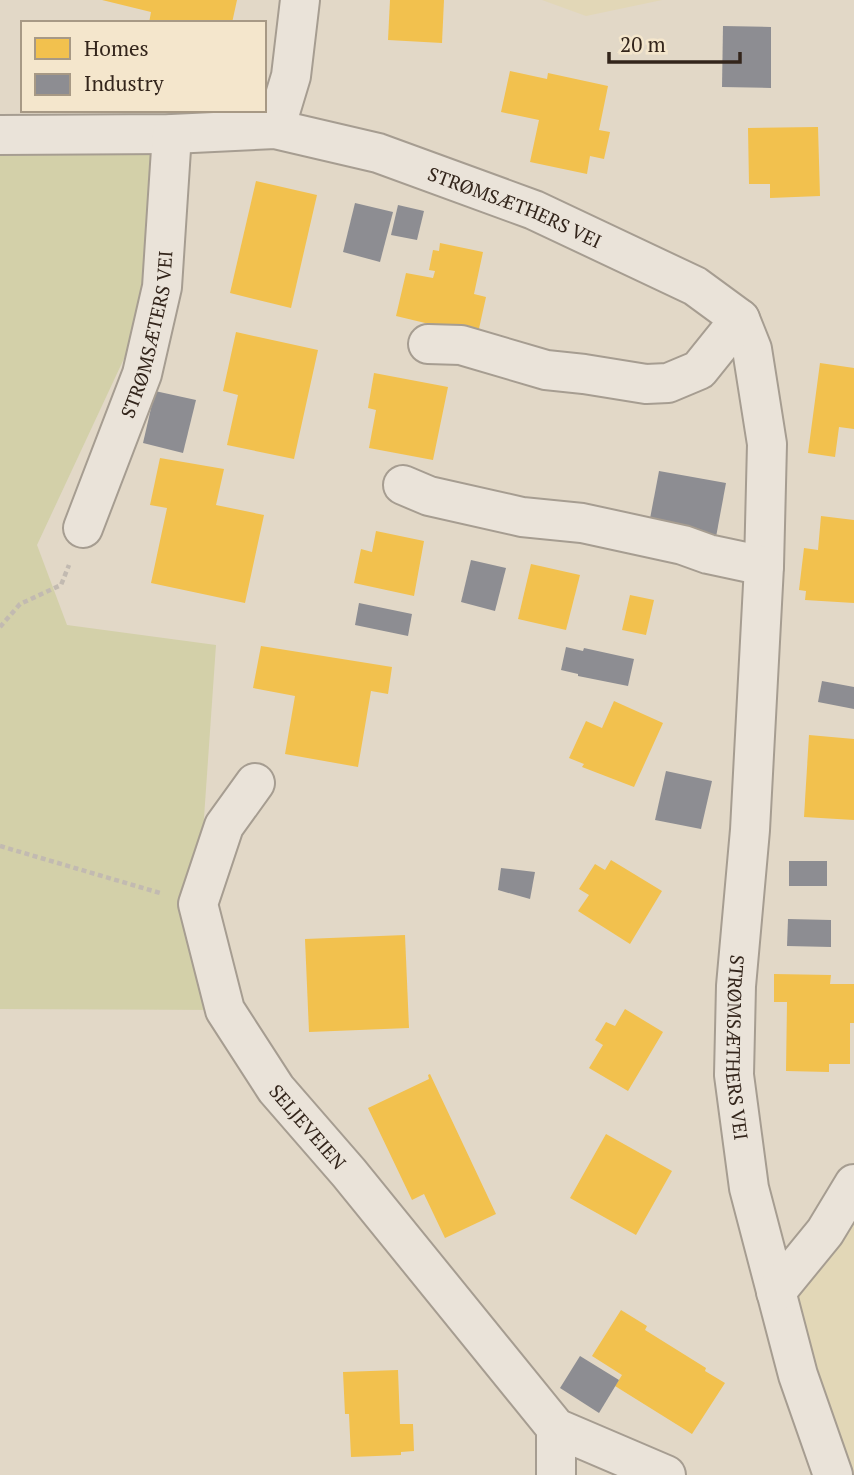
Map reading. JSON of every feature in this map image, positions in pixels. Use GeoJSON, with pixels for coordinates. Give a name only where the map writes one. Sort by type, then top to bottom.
{"type":"FeatureCollection","features":[{"type":"Feature","properties":{"kind":"street"},"geometry":{"type":"LineString","coordinates":[[275,130],[291,76],[300,0]]}},
{"type":"Feature","properties":{"kind":"street","name":"STRØMSÆTHERS VEI"},"geometry":{"type":"LineString","coordinates":[[0,135],[172,134],[275,130],[377,153],[534,210],[695,286],[740,319],[752,349],[767,444],[764,566],[750,831],[736,986],[734,1075],[749,1188],[798,1375],[833,1475]]}},
{"type":"Feature","properties":{"kind":"street","name":"STRØMSÆTERS VEI"},"geometry":{"type":"LineString","coordinates":[[83,528],[142,374],[151,337],[162,287],[172,134]]}},
{"type":"Feature","properties":{"kind":"street"},"geometry":{"type":"LineString","coordinates":[[428,344],[461,345],[546,370],[646,384],[668,383],[699,370],[740,319]]}},
{"type":"Feature","properties":{"kind":"street"},"geometry":{"type":"LineString","coordinates":[[403,485],[442,499],[522,517],[582,523],[764,566]]}},
{"type":"Feature","properties":{"kind":"street"},"geometry":{"type":"LineString","coordinates":[[198,904],[224,826],[255,783]]}},
{"type":"Feature","properties":{"kind":"street","name":"SELJEVEIEN"},"geometry":{"type":"LineString","coordinates":[[198,904],[225,1010],[276,1089],[349,1173],[556,1428]]}},
{"type":"Feature","properties":{"kind":"street"},"geometry":{"type":"LineString","coordinates":[[776,1292],[825,1232],[854,1184]]}},
{"type":"Feature","properties":{"kind":"street"},"geometry":{"type":"LineString","coordinates":[[556,1475],[556,1428],[666,1475]]}},
{"type":"Feature","properties":{"kind":"path"},"geometry":{"type":"LineString","coordinates":[[0,627],[20,604],[61,585],[83,528]]}},
{"type":"Feature","properties":{"kind":"path"},"geometry":{"type":"LineString","coordinates":[[0,846],[198,904]]}},
{"type":"Feature","properties":{"kind":"shaded area"},"geometry":{"type":"Polygon","coordinates":[[[542,0],[662,0],[586,16],[542,0]]]}},
{"type":"Feature","properties":{"kind":"shaded area"},"geometry":{"type":"Polygon","coordinates":[[[172,134],[135,335],[37,545],[67,625],[216,645],[198,904],[225,1010],[0,1009],[0,135],[172,134]]]}},
{"type":"Feature","properties":{"kind":"shaded area"},"geometry":{"type":"Polygon","coordinates":[[[854,1184],[854,1475],[833,1475],[776,1292],[854,1184]]]}},
{"type":"Feature","properties":{"kind":"building: Homes"},"geometry":{"type":"Polygon","coordinates":[[[102,0],[237,0],[232,21],[149,21],[151,12],[102,0]]]}},
{"type":"Feature","properties":{"kind":"building: Homes"},"geometry":{"type":"Polygon","coordinates":[[[390,0],[444,0],[442,43],[388,40],[390,0]]]}},
{"type":"Feature","properties":{"kind":"building: Homes"},"geometry":{"type":"Polygon","coordinates":[[[510,71],[547,79],[548,73],[608,86],[599,130],[610,132],[604,159],[590,156],[587,174],[530,162],[539,120],[501,112],[510,71]]]}},
{"type":"Feature","properties":{"kind":"building: Homes"},"geometry":{"type":"Polygon","coordinates":[[[818,127],[820,196],[770,198],[770,184],[749,184],[748,128],[818,127]]]}},
{"type":"Feature","properties":{"kind":"building: Homes"},"geometry":{"type":"Polygon","coordinates":[[[256,181],[317,195],[291,308],[230,293],[256,181]]]}},
{"type":"Feature","properties":{"kind":"building: Homes"},"geometry":{"type":"Polygon","coordinates":[[[440,243],[483,252],[474,294],[486,297],[478,333],[467,333],[396,316],[406,273],[433,278],[435,271],[429,270],[433,250],[439,251],[440,243]]]}},
{"type":"Feature","properties":{"kind":"building: Homes"},"geometry":{"type":"Polygon","coordinates":[[[236,332],[318,350],[294,459],[227,445],[238,395],[223,391],[236,332]]]}},
{"type":"Feature","properties":{"kind":"building: Homes"},"geometry":{"type":"Polygon","coordinates":[[[820,363],[854,368],[854,429],[839,427],[835,457],[808,453],[820,363]]]}},
{"type":"Feature","properties":{"kind":"building: Homes"},"geometry":{"type":"Polygon","coordinates":[[[374,373],[448,387],[433,460],[369,448],[376,410],[368,408],[374,373]]]}},
{"type":"Feature","properties":{"kind":"building: Homes"},"geometry":{"type":"Polygon","coordinates":[[[160,458],[224,469],[216,505],[264,515],[245,603],[151,583],[167,508],[150,505],[160,458]]]}},
{"type":"Feature","properties":{"kind":"building: Homes"},"geometry":{"type":"Polygon","coordinates":[[[821,516],[854,520],[854,603],[805,600],[806,591],[799,590],[804,548],[818,550],[821,516]]]}},
{"type":"Feature","properties":{"kind":"building: Homes"},"geometry":{"type":"Polygon","coordinates":[[[376,531],[424,541],[414,596],[354,583],[361,549],[372,552],[376,531]]]}},
{"type":"Feature","properties":{"kind":"building: Homes"},"geometry":{"type":"Polygon","coordinates":[[[531,564],[580,575],[566,630],[518,619],[531,564]]]}},
{"type":"Feature","properties":{"kind":"building: Homes"},"geometry":{"type":"Polygon","coordinates":[[[630,595],[654,600],[646,635],[622,630],[630,595]]]}},
{"type":"Feature","properties":{"kind":"building: Homes"},"geometry":{"type":"Polygon","coordinates":[[[261,646],[392,667],[388,694],[371,691],[358,767],[285,754],[295,696],[253,688],[261,646]]]}},
{"type":"Feature","properties":{"kind":"building: Homes"},"geometry":{"type":"Polygon","coordinates":[[[614,701],[663,723],[634,787],[582,767],[584,764],[569,758],[586,721],[602,728],[614,701]]]}},
{"type":"Feature","properties":{"kind":"building: Homes"},"geometry":{"type":"Polygon","coordinates":[[[809,735],[854,739],[854,820],[804,817],[809,735]]]}},
{"type":"Feature","properties":{"kind":"building: Homes"},"geometry":{"type":"Polygon","coordinates":[[[611,860],[662,891],[630,944],[578,911],[589,895],[579,889],[595,864],[605,870],[611,860]]]}},
{"type":"Feature","properties":{"kind":"building: Homes"},"geometry":{"type":"Polygon","coordinates":[[[405,935],[409,1028],[309,1032],[305,939],[405,935]]]}},
{"type":"Feature","properties":{"kind":"building: Homes"},"geometry":{"type":"Polygon","coordinates":[[[774,974],[831,975],[830,984],[854,984],[850,1064],[829,1064],[829,1072],[786,1071],[787,1002],[774,1002],[774,974]]]}},
{"type":"Feature","properties":{"kind":"building: Homes"},"geometry":{"type":"Polygon","coordinates":[[[625,1009],[663,1032],[628,1091],[589,1068],[603,1045],[595,1040],[606,1022],[615,1026],[625,1009]]]}},
{"type":"Feature","properties":{"kind":"building: Homes"},"geometry":{"type":"Polygon","coordinates":[[[430,1074],[496,1214],[445,1238],[424,1194],[412,1200],[368,1108],[429,1079],[430,1074]]]}},
{"type":"Feature","properties":{"kind":"building: Homes"},"geometry":{"type":"Polygon","coordinates":[[[606,1134],[672,1171],[636,1235],[570,1198],[606,1134]]]}},
{"type":"Feature","properties":{"kind":"building: Homes"},"geometry":{"type":"Polygon","coordinates":[[[621,1310],[647,1326],[645,1330],[725,1383],[692,1434],[615,1386],[622,1375],[592,1356],[621,1310]]]}},
{"type":"Feature","properties":{"kind":"building: Homes"},"geometry":{"type":"Polygon","coordinates":[[[398,1370],[400,1424],[413,1424],[414,1451],[401,1452],[401,1455],[351,1457],[343,1372],[398,1370]]]}},
{"type":"Feature","properties":{"kind":"building: Industry"},"geometry":{"type":"Polygon","coordinates":[[[723,26],[771,27],[771,88],[722,87],[723,26]]]}},
{"type":"Feature","properties":{"kind":"building: Industry"},"geometry":{"type":"Polygon","coordinates":[[[355,203],[393,212],[380,262],[343,252],[355,203]]]}},
{"type":"Feature","properties":{"kind":"building: Industry"},"geometry":{"type":"Polygon","coordinates":[[[398,205],[424,211],[417,240],[391,235],[398,205]]]}},
{"type":"Feature","properties":{"kind":"building: Industry"},"geometry":{"type":"Polygon","coordinates":[[[155,391],[196,400],[183,453],[143,443],[155,391]]]}},
{"type":"Feature","properties":{"kind":"building: Industry"},"geometry":{"type":"Polygon","coordinates":[[[659,471],[726,483],[716,537],[649,524],[659,471]]]}},
{"type":"Feature","properties":{"kind":"building: Industry"},"geometry":{"type":"Polygon","coordinates":[[[471,560],[506,568],[495,611],[461,602],[471,560]]]}},
{"type":"Feature","properties":{"kind":"building: Industry"},"geometry":{"type":"Polygon","coordinates":[[[359,603],[412,614],[408,636],[355,625],[359,603]]]}},
{"type":"Feature","properties":{"kind":"building: Industry"},"geometry":{"type":"Polygon","coordinates":[[[566,647],[583,651],[584,648],[634,659],[628,686],[561,670],[566,647]]]}},
{"type":"Feature","properties":{"kind":"building: Industry"},"geometry":{"type":"Polygon","coordinates":[[[822,681],[854,687],[854,709],[818,702],[822,681]]]}},
{"type":"Feature","properties":{"kind":"building: Industry"},"geometry":{"type":"Polygon","coordinates":[[[666,771],[712,781],[701,829],[655,820],[666,771]]]}},
{"type":"Feature","properties":{"kind":"building: Industry"},"geometry":{"type":"Polygon","coordinates":[[[789,861],[827,861],[827,886],[789,886],[789,861]]]}},
{"type":"Feature","properties":{"kind":"building: Industry"},"geometry":{"type":"Polygon","coordinates":[[[501,868],[535,872],[530,899],[498,890],[501,868]]]}},
{"type":"Feature","properties":{"kind":"building: Industry"},"geometry":{"type":"Polygon","coordinates":[[[788,919],[831,920],[831,947],[787,946],[788,919]]]}},
{"type":"Feature","properties":{"kind":"building: Industry"},"geometry":{"type":"Polygon","coordinates":[[[580,1356],[619,1380],[599,1413],[560,1388],[580,1356]]]}}]}
